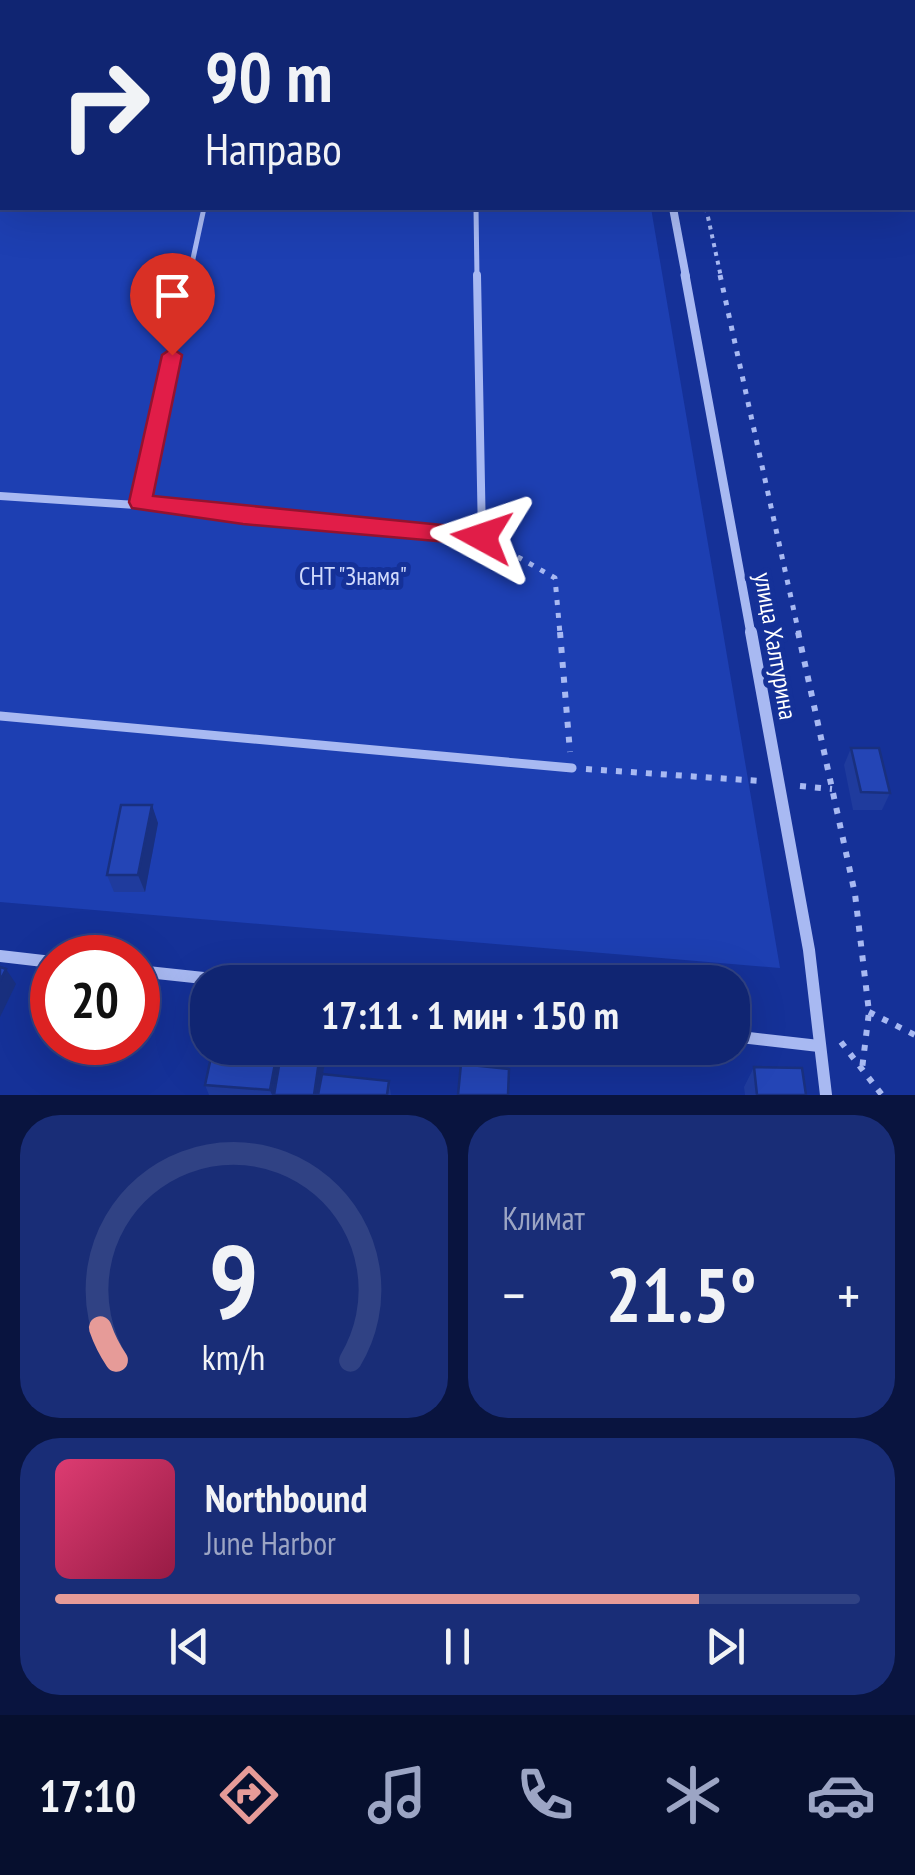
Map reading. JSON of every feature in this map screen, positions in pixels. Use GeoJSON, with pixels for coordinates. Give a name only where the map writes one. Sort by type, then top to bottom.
{"type":"FeatureCollection","features":[{"type":"Feature","properties":{"kind":"street","name":"улица Халтурина"},"geometry":{"type":"LineString","coordinates":[[673,210],[809,950],[826,1095]]}},
{"type":"Feature","properties":{"kind":"street"},"geometry":{"type":"LineString","coordinates":[[0,956],[30,959]]}},
{"type":"Feature","properties":{"kind":"street"},"geometry":{"type":"LineString","coordinates":[[160,973],[190,977]]}},
{"type":"Feature","properties":{"kind":"street"},"geometry":{"type":"LineString","coordinates":[[750,1038],[820,1046]]}},
{"type":"Feature","properties":{"kind":"lane"},"geometry":{"type":"LineString","coordinates":[[140,502],[204,210]]}},
{"type":"Feature","properties":{"kind":"lane"},"geometry":{"type":"LineString","coordinates":[[0,496],[140,502],[243,516],[482,537],[476,210]]}},
{"type":"Feature","properties":{"kind":"lane"},"geometry":{"type":"LineString","coordinates":[[0,716],[572,768]]}},
{"type":"Feature","properties":{"kind":"path"},"geometry":{"type":"LineString","coordinates":[[706,210],[855,894],[869,1012],[862,1069]]}},
{"type":"Feature","properties":{"kind":"path"},"geometry":{"type":"LineString","coordinates":[[482,537],[555,578],[558,651],[572,768],[746,779],[832,790]]}},
{"type":"Feature","properties":{"kind":"path"},"geometry":{"type":"LineString","coordinates":[[869,1012],[915,1035]]}},
{"type":"Feature","properties":{"kind":"path"},"geometry":{"type":"LineString","coordinates":[[839,1038],[882,1095]]}},
{"type":"Feature","properties":{"kind":"green space","name":"СНТ \"Знамя\""},"geometry":{"type":"Polygon","coordinates":[[[0,210],[651,210],[780,968],[0,902],[0,210]]]}},
{"type":"Feature","properties":{"kind":"building"},"geometry":{"type":"Polygon","coordinates":[[[851,748],[879,748],[890,793],[861,792],[851,748]]]}},
{"type":"Feature","properties":{"kind":"building"},"geometry":{"type":"Polygon","coordinates":[[[121,805],[152,805],[138,875],[107,875],[121,805]]]}},
{"type":"Feature","properties":{"kind":"building"},"geometry":{"type":"Polygon","coordinates":[[[209,1065],[275,1065],[270,1090],[205,1085],[209,1065]]]}},
{"type":"Feature","properties":{"kind":"building"},"geometry":{"type":"Polygon","coordinates":[[[279,1065],[318,1065],[314,1095],[274,1095],[279,1065]]]}},
{"type":"Feature","properties":{"kind":"building"},"geometry":{"type":"Polygon","coordinates":[[[461,1065],[509,1069],[508,1095],[458,1095],[461,1065]]]}},
{"type":"Feature","properties":{"kind":"building"},"geometry":{"type":"Polygon","coordinates":[[[754,1067],[802,1068],[806,1095],[757,1095],[754,1067]]]}},
{"type":"Feature","properties":{"kind":"building"},"geometry":{"type":"Polygon","coordinates":[[[322,1074],[389,1081],[387,1095],[318,1095],[322,1074]]]}},
{"type":"Feature","properties":{"kind":"route"},"geometry":{"type":"LineString","coordinates":[[172,355],[140,502],[243,516],[482,537]]}}]}
